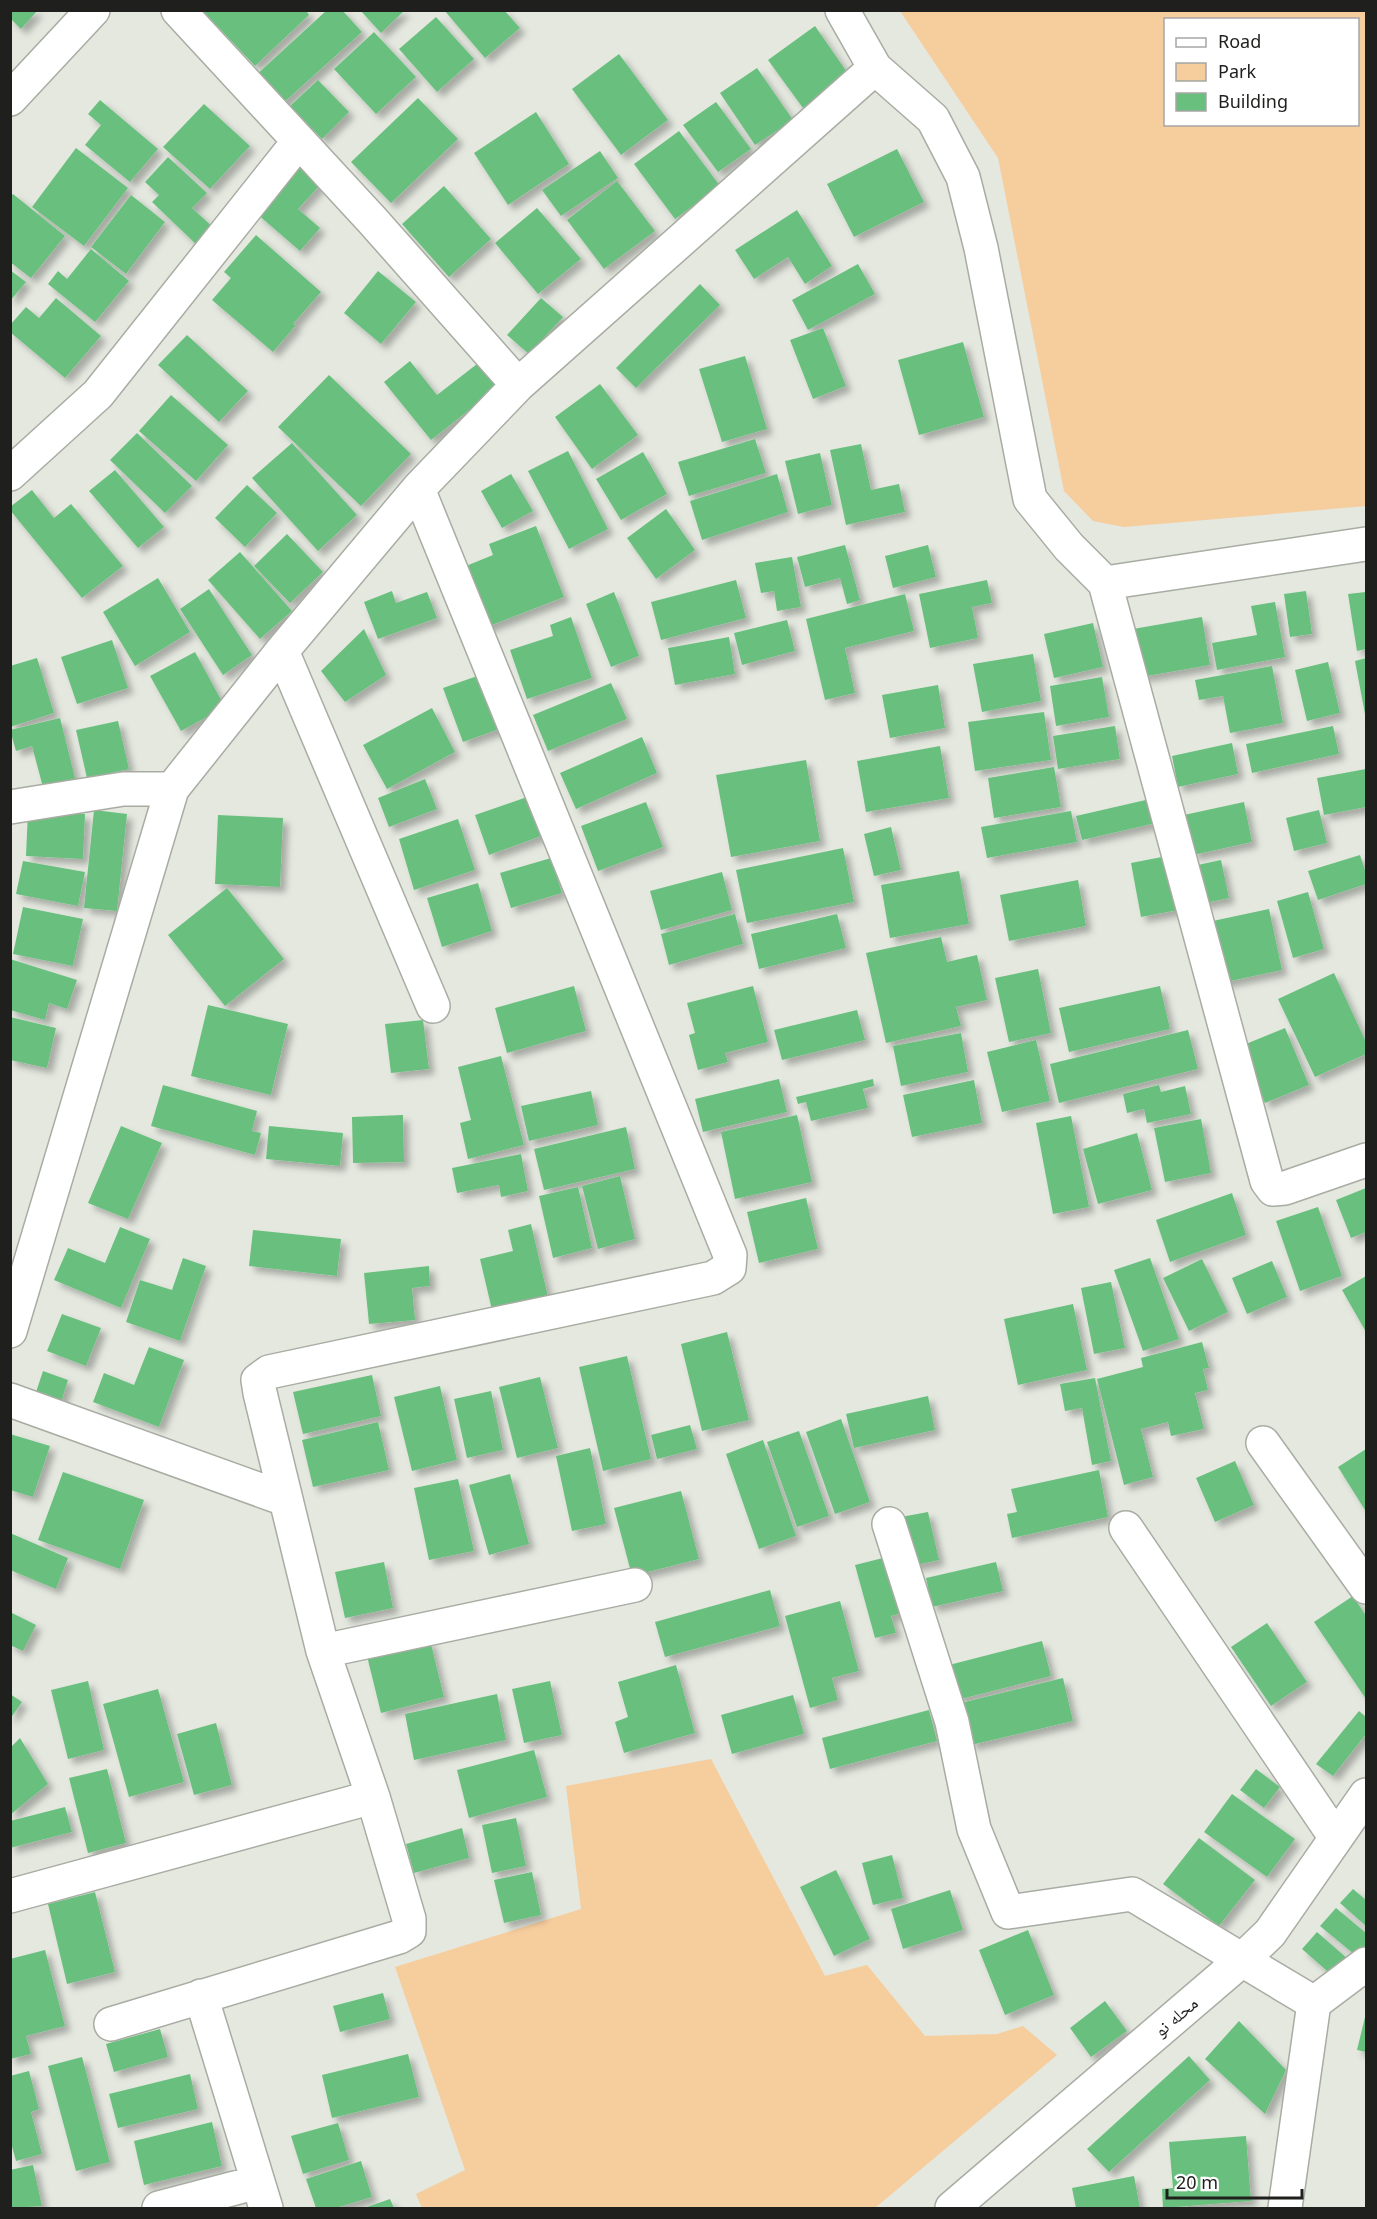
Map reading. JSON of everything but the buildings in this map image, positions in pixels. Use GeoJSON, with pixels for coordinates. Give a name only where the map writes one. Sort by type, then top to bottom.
{"type":"FeatureCollection","features":[{"type":"Feature","properties":{"kind":"street"},"geometry":{"type":"LineString","coordinates":[[10,99],[93,10]]}},
{"type":"Feature","properties":{"kind":"street"},"geometry":{"type":"LineString","coordinates":[[178,10],[372,220],[518,385]]}},
{"type":"Feature","properties":{"kind":"street"},"geometry":{"type":"LineString","coordinates":[[842,10],[875,68],[933,119],[963,177],[981,248],[1030,499],[1069,547],[1105,584],[1267,1181],[1273,1189],[1285,1188],[1366,1160]]}},
{"type":"Feature","properties":{"kind":"street"},"geometry":{"type":"LineString","coordinates":[[10,1331],[172,789],[282,651],[418,489],[518,385],[875,68]]}},
{"type":"Feature","properties":{"kind":"street"},"geometry":{"type":"LineString","coordinates":[[10,474],[98,394],[299,141]]}},
{"type":"Feature","properties":{"kind":"street"},"geometry":{"type":"LineString","coordinates":[[111,2024],[399,1937],[409,1931],[410,1919],[373,1797],[323,1651],[258,1380],[268,1372],[713,1278],[729,1268],[730,1255],[418,489]]}},
{"type":"Feature","properties":{"kind":"street"},"geometry":{"type":"LineString","coordinates":[[1105,584],[1366,544]]}},
{"type":"Feature","properties":{"kind":"street"},"geometry":{"type":"LineString","coordinates":[[282,651],[433,1006]]}},
{"type":"Feature","properties":{"kind":"street"},"geometry":{"type":"LineString","coordinates":[[10,807],[123,789],[172,789]]}},
{"type":"Feature","properties":{"kind":"street"},"geometry":{"type":"LineString","coordinates":[[10,1400],[285,1499]]}},
{"type":"Feature","properties":{"kind":"street"},"geometry":{"type":"LineString","coordinates":[[1263,1443],[1366,1587]]}},
{"type":"Feature","properties":{"kind":"street"},"geometry":{"type":"LineString","coordinates":[[889,1524],[952,1722],[974,1829],[1008,1912],[1132,1894],[1314,2002]]}},
{"type":"Feature","properties":{"kind":"street"},"geometry":{"type":"LineString","coordinates":[[1126,1528],[1336,1838]]}},
{"type":"Feature","properties":{"kind":"street"},"geometry":{"type":"LineString","coordinates":[[323,1651],[635,1585]]}},
{"type":"Feature","properties":{"kind":"street","name":"محله نو"},"geometry":{"type":"LineString","coordinates":[[951,2208],[1243,1959],[1270,1933],[1366,1795]]}},
{"type":"Feature","properties":{"kind":"street"},"geometry":{"type":"LineString","coordinates":[[10,1896],[373,1797]]}},
{"type":"Feature","properties":{"kind":"street"},"geometry":{"type":"LineString","coordinates":[[1285,2208],[1314,2002],[1366,1964]]}},
{"type":"Feature","properties":{"kind":"street"},"geometry":{"type":"LineString","coordinates":[[159,2208],[262,2195],[201,1996]]}},
{"type":"Feature","properties":{"kind":"green space"},"geometry":{"type":"Polygon","coordinates":[[[900,11],[1366,11],[1366,506],[1124,527],[1093,521],[1064,491],[998,158],[900,11]]]}},
{"type":"Feature","properties":{"kind":"green space"},"geometry":{"type":"Polygon","coordinates":[[[711,1759],[825,1976],[867,1965],[925,2036],[997,2034],[1023,2026],[1057,2055],[875,2208],[422,2208],[416,2194],[465,2170],[395,1967],[581,1909],[566,1786],[711,1759]]]}}]}
